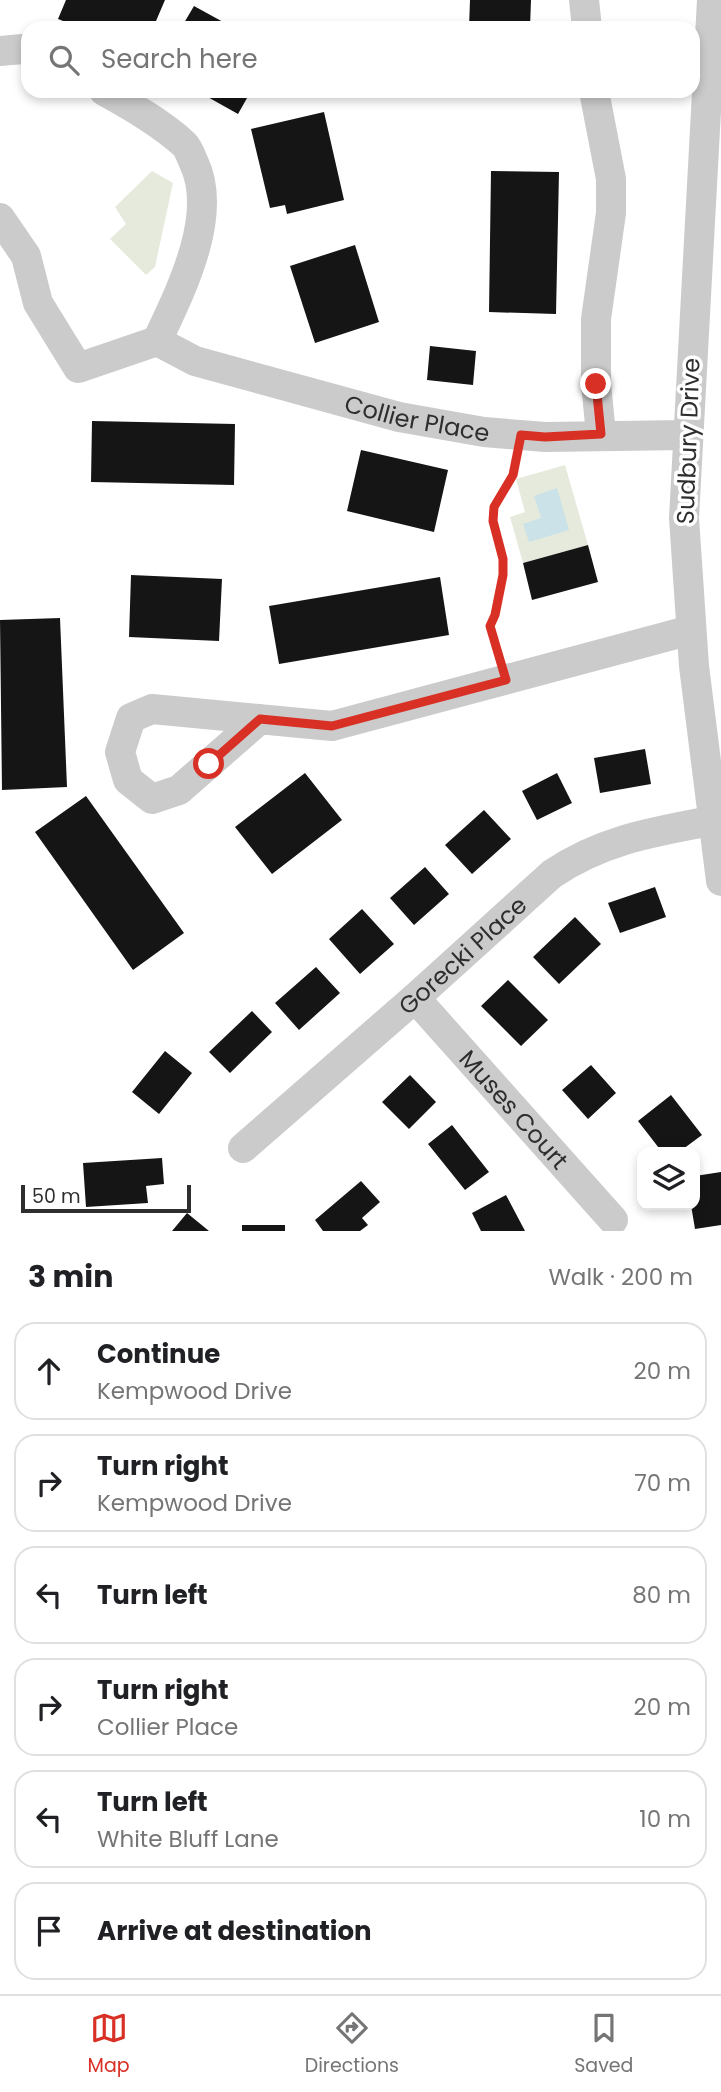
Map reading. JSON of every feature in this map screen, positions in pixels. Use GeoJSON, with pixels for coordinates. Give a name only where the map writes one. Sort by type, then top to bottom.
{"type":"FeatureCollection","features":[{"type":"Feature","properties":{"kind":"street"},"geometry":{"type":"LineString","coordinates":[[584,0],[586,21]]}},
{"type":"Feature","properties":{"kind":"street","name":"Sudbury Drive"},"geometry":{"type":"LineString","coordinates":[[712,0],[684,517],[691,630],[716,820],[721,881]]}},
{"type":"Feature","properties":{"kind":"street"},"geometry":{"type":"LineString","coordinates":[[0,51],[4,48],[21,48]]}},
{"type":"Feature","properties":{"kind":"street"},"geometry":{"type":"LineString","coordinates":[[0,218],[26,256],[38,303],[78,368],[157,341],[190,262],[201,222],[200,177],[186,146],[116,98]]}},
{"type":"Feature","properties":{"kind":"street"},"geometry":{"type":"LineString","coordinates":[[595,98],[611,179],[611,213],[596,319],[596,384],[601,434]]}},
{"type":"Feature","properties":{"kind":"street","name":"Collier Place"},"geometry":{"type":"LineString","coordinates":[[157,341],[195,361],[399,417],[484,432],[545,437],[601,434],[687,435]]}},
{"type":"Feature","properties":{"kind":"street"},"geometry":{"type":"LineString","coordinates":[[260,719],[332,726],[691,630]]}},
{"type":"Feature","properties":{"kind":"street","name":"Gorecki Place"},"geometry":{"type":"LineString","coordinates":[[243,1148],[552,874],[599,847],[716,820]]}},
{"type":"Feature","properties":{"kind":"street","name":"Muses Court"},"geometry":{"type":"LineString","coordinates":[[415,998],[613,1220]]}},
{"type":"Feature","properties":{"kind":"path"},"geometry":{"type":"LineString","coordinates":[[506,680],[490,626],[495,615],[503,575],[503,559],[493,521],[494,507],[513,475],[521,435]]}},
{"type":"Feature","properties":{"kind":"shaded area"},"geometry":{"type":"Polygon","coordinates":[[[152,171],[173,183],[155,267],[146,275],[110,239],[126,224],[115,207],[152,171]]]}},
{"type":"Feature","properties":{"kind":"shaded area"},"geometry":{"type":"Polygon","coordinates":[[[565,465],[588,545],[523,563],[510,517],[525,512],[516,479],[565,465]]]}},
{"type":"Feature","properties":{"kind":"water"},"geometry":{"type":"Polygon","coordinates":[[[557,488],[569,530],[529,542],[523,524],[541,518],[534,496],[557,488]]]}},
{"type":"Feature","properties":{"kind":"building"},"geometry":{"type":"Polygon","coordinates":[[[66,0],[165,0],[156,21],[58,19],[66,0]]]}},
{"type":"Feature","properties":{"kind":"building"},"geometry":{"type":"Polygon","coordinates":[[[470,0],[531,0],[530,21],[469,21],[470,0]]]}},
{"type":"Feature","properties":{"kind":"building"},"geometry":{"type":"Polygon","coordinates":[[[194,6],[221,21],[185,21],[194,6]]]}},
{"type":"Feature","properties":{"kind":"building"},"geometry":{"type":"Polygon","coordinates":[[[209,98],[247,98],[238,114],[209,98]]]}},
{"type":"Feature","properties":{"kind":"building"},"geometry":{"type":"Polygon","coordinates":[[[324,112],[344,200],[287,214],[285,205],[270,208],[251,129],[324,112]]]}},
{"type":"Feature","properties":{"kind":"building"},"geometry":{"type":"Polygon","coordinates":[[[491,171],[559,172],[556,314],[489,312],[491,171]]]}},
{"type":"Feature","properties":{"kind":"building"},"geometry":{"type":"Polygon","coordinates":[[[355,245],[379,322],[315,343],[290,266],[355,245]]]}},
{"type":"Feature","properties":{"kind":"building"},"geometry":{"type":"Polygon","coordinates":[[[430,346],[476,351],[473,385],[427,380],[430,346]]]}},
{"type":"Feature","properties":{"kind":"building"},"geometry":{"type":"Polygon","coordinates":[[[92,421],[235,424],[234,485],[91,482],[92,421]]]}},
{"type":"Feature","properties":{"kind":"building"},"geometry":{"type":"Polygon","coordinates":[[[361,450],[448,470],[434,532],[347,511],[361,450]]]}},
{"type":"Feature","properties":{"kind":"building"},"geometry":{"type":"Polygon","coordinates":[[[588,545],[598,582],[532,600],[523,563],[588,545]]]}},
{"type":"Feature","properties":{"kind":"building"},"geometry":{"type":"Polygon","coordinates":[[[131,575],[222,579],[219,641],[129,637],[131,575]]]}},
{"type":"Feature","properties":{"kind":"building"},"geometry":{"type":"Polygon","coordinates":[[[440,577],[449,635],[279,664],[269,606],[440,577]]]}},
{"type":"Feature","properties":{"kind":"building"},"geometry":{"type":"Polygon","coordinates":[[[60,618],[67,787],[2,790],[0,620],[60,618]]]}},
{"type":"Feature","properties":{"kind":"building"},"geometry":{"type":"Polygon","coordinates":[[[645,749],[651,784],[600,793],[594,758],[645,749]]]}},
{"type":"Feature","properties":{"kind":"building"},"geometry":{"type":"Polygon","coordinates":[[[305,773],[342,820],[272,874],[235,827],[305,773]]]}},
{"type":"Feature","properties":{"kind":"building"},"geometry":{"type":"Polygon","coordinates":[[[557,773],[572,803],[537,820],[522,791],[557,773]]]}},
{"type":"Feature","properties":{"kind":"building"},"geometry":{"type":"Polygon","coordinates":[[[86,796],[184,933],[133,970],[35,832],[86,796]]]}},
{"type":"Feature","properties":{"kind":"building"},"geometry":{"type":"Polygon","coordinates":[[[484,810],[511,839],[472,874],[445,845],[484,810]]]}},
{"type":"Feature","properties":{"kind":"building"},"geometry":{"type":"Polygon","coordinates":[[[425,867],[449,894],[414,925],[390,898],[425,867]]]}},
{"type":"Feature","properties":{"kind":"building"},"geometry":{"type":"Polygon","coordinates":[[[655,887],[666,917],[620,933],[608,903],[655,887]]]}},
{"type":"Feature","properties":{"kind":"building"},"geometry":{"type":"Polygon","coordinates":[[[362,909],[394,944],[360,974],[329,939],[362,909]]]}},
{"type":"Feature","properties":{"kind":"building"},"geometry":{"type":"Polygon","coordinates":[[[575,917],[601,944],[559,984],[533,957],[575,917]]]}},
{"type":"Feature","properties":{"kind":"building"},"geometry":{"type":"Polygon","coordinates":[[[316,967],[340,993],[299,1030],[275,1003],[316,967]]]}},
{"type":"Feature","properties":{"kind":"building"},"geometry":{"type":"Polygon","coordinates":[[[508,980],[548,1020],[521,1046],[481,1006],[508,980]]]}},
{"type":"Feature","properties":{"kind":"building"},"geometry":{"type":"Polygon","coordinates":[[[252,1011],[272,1032],[230,1073],[209,1052],[252,1011]]]}},
{"type":"Feature","properties":{"kind":"building"},"geometry":{"type":"Polygon","coordinates":[[[165,1051],[192,1073],[159,1114],[132,1092],[165,1051]]]}},
{"type":"Feature","properties":{"kind":"building"},"geometry":{"type":"Polygon","coordinates":[[[591,1065],[616,1093],[588,1119],[562,1090],[591,1065]]]}},
{"type":"Feature","properties":{"kind":"building"},"geometry":{"type":"Polygon","coordinates":[[[410,1075],[436,1102],[409,1129],[382,1102],[410,1075]]]}},
{"type":"Feature","properties":{"kind":"building"},"geometry":{"type":"Polygon","coordinates":[[[671,1095],[702,1135],[686,1147],[658,1147],[638,1121],[671,1095]]]}},
{"type":"Feature","properties":{"kind":"building"},"geometry":{"type":"Polygon","coordinates":[[[452,1125],[489,1172],[465,1190],[428,1144],[452,1125]]]}},
{"type":"Feature","properties":{"kind":"building"},"geometry":{"type":"Polygon","coordinates":[[[162,1158],[164,1184],[146,1186],[148,1203],[86,1207],[83,1163],[162,1158]]]}},
{"type":"Feature","properties":{"kind":"building"},"geometry":{"type":"Polygon","coordinates":[[[721,1172],[721,1225],[695,1229],[692,1210],[700,1210],[700,1175],[721,1172]]]}},
{"type":"Feature","properties":{"kind":"building"},"geometry":{"type":"Polygon","coordinates":[[[361,1181],[380,1202],[362,1218],[368,1225],[360,1231],[323,1231],[315,1220],[361,1181]]]}},
{"type":"Feature","properties":{"kind":"building"},"geometry":{"type":"Polygon","coordinates":[[[506,1195],[525,1231],[481,1231],[472,1213],[506,1195]]]}},
{"type":"Feature","properties":{"kind":"building"},"geometry":{"type":"Polygon","coordinates":[[[187,1213],[209,1231],[172,1231],[187,1213]]]}},
{"type":"Feature","properties":{"kind":"building"},"geometry":{"type":"Polygon","coordinates":[[[242,1225],[285,1225],[285,1231],[242,1231],[242,1225]]]}},
{"type":"Feature","properties":{"kind":"route"},"geometry":{"type":"LineString","coordinates":[[209,764],[260,719],[332,726],[506,680],[490,626],[495,615],[503,575],[503,559],[493,521],[494,507],[513,475],[521,435],[545,437],[601,434],[596,384]]}}]}
